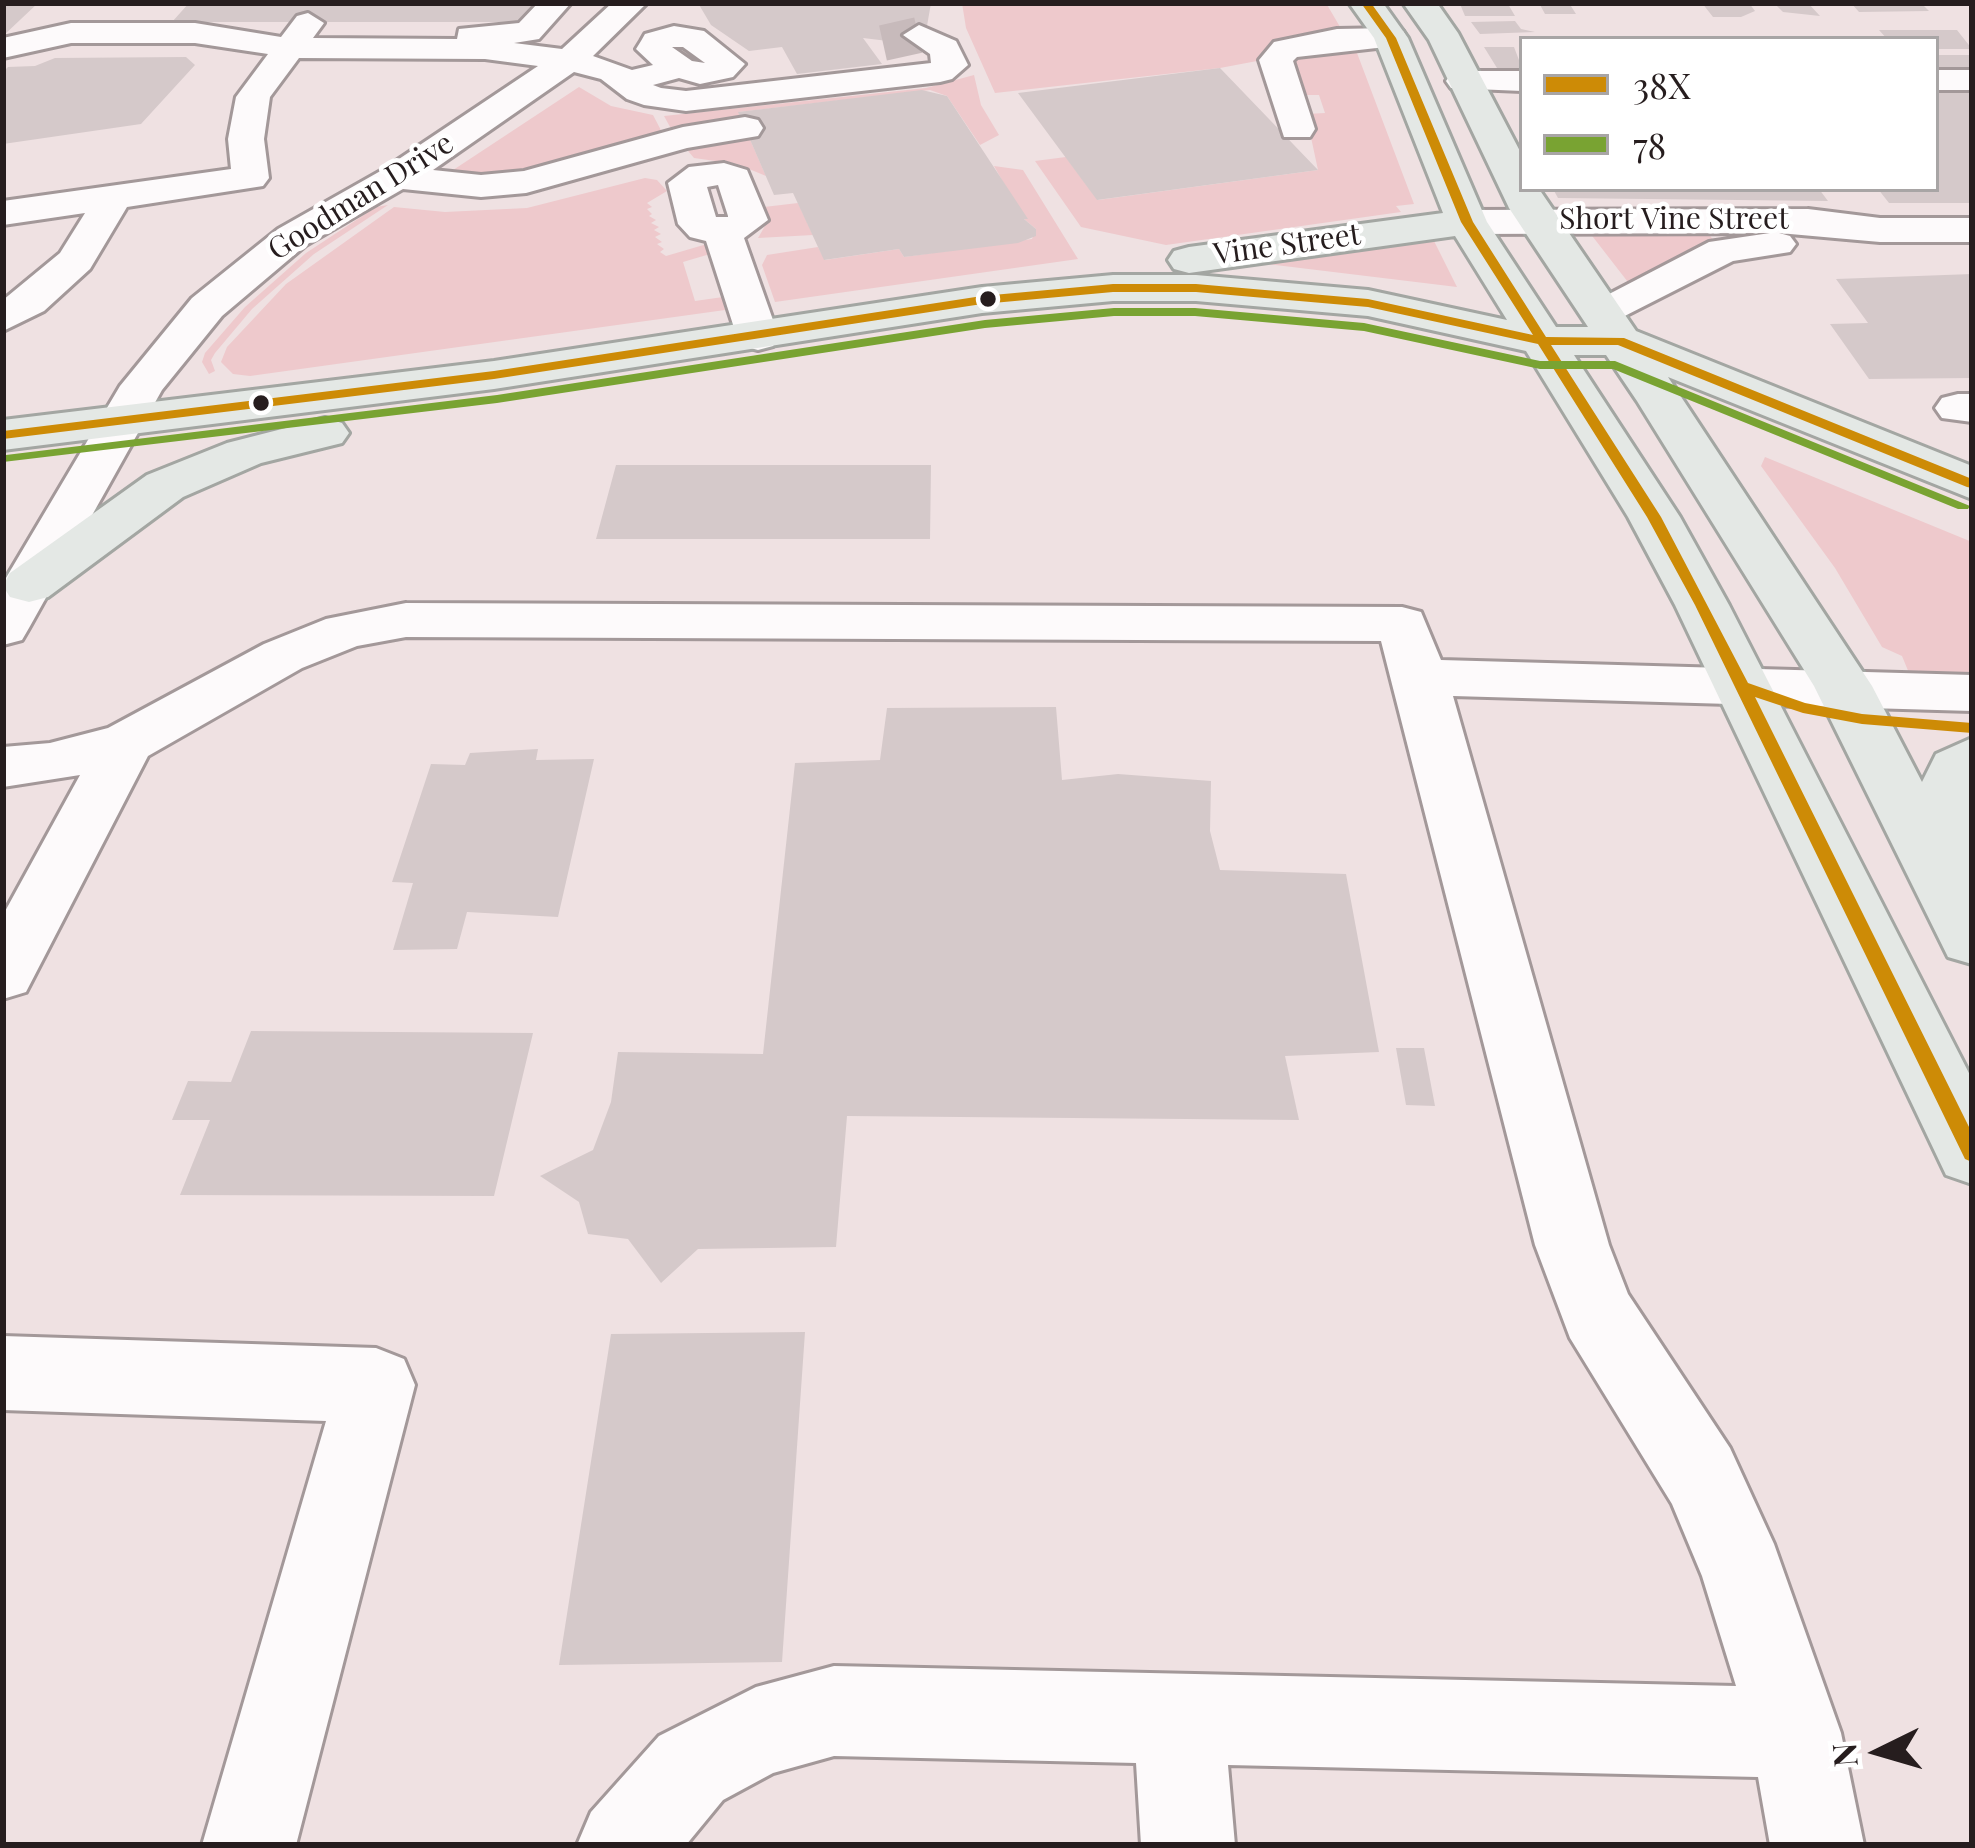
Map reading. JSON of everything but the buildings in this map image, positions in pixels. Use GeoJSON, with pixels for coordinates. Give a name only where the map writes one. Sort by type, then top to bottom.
{"type":"FeatureCollection","features":[{"type":"Feature","properties":{"kind":"main road"},"geometry":{"type":"LineString","coordinates":[[1366,3],[1390,38],[1467,222],[1654,517],[1972,1154]]}},
{"type":"Feature","properties":{"kind":"main road"},"geometry":{"type":"LineString","coordinates":[[1420,3],[1446,40],[1519,188]]}},
{"type":"Feature","properties":{"kind":"main road"},"geometry":{"type":"LineString","coordinates":[[1521,192],[1852,703],[1972,938]]}},
{"type":"Feature","properties":{"kind":"main road","name":"Vine Street"},"geometry":{"type":"LineString","coordinates":[[1113,288],[1195,258],[1467,222]]}},
{"type":"Feature","properties":{"kind":"main road","name":"Vine Street"},"geometry":{"type":"LineString","coordinates":[[3,435],[758,337],[982,300],[1113,288],[1318,296],[1428,314],[1543,341]]}},
{"type":"Feature","properties":{"kind":"main road"},"geometry":{"type":"LineString","coordinates":[[1543,341],[1611,327],[1972,484]]}},
{"type":"Feature","properties":{"kind":"main road"},"geometry":{"type":"LineString","coordinates":[[1543,341],[1660,401],[1726,422],[1972,530]]}},
{"type":"Feature","properties":{"kind":"main road"},"geometry":{"type":"LineString","coordinates":[[16,607],[125,511],[202,469],[284,440],[539,399],[632,354]]}},
{"type":"Feature","properties":{"kind":"main road"},"geometry":{"type":"LineString","coordinates":[[1972,759],[1957,769],[1945,805],[1946,843],[1972,938]]}},
{"type":"Feature","properties":{"kind":"street"},"geometry":{"type":"LineString","coordinates":[[46,37],[78,3]]}},
{"type":"Feature","properties":{"kind":"street"},"geometry":{"type":"LineString","coordinates":[[132,33],[159,3]]}},
{"type":"Feature","properties":{"kind":"street"},"geometry":{"type":"LineString","coordinates":[[350,49],[359,36],[516,36],[540,23],[555,3]]}},
{"type":"Feature","properties":{"kind":"street","name":"Goodman Drive"},"geometry":{"type":"LineString","coordinates":[[16,607],[142,386],[238,278],[292,237],[384,185],[569,61],[631,3]]}},
{"type":"Feature","properties":{"kind":"street"},"geometry":{"type":"LineString","coordinates":[[3,48],[46,37],[132,33],[222,35],[251,45],[300,35],[350,49],[484,50],[569,61],[613,72],[656,98],[686,100],[940,71],[951,65],[944,48],[920,35]]}},
{"type":"Feature","properties":{"kind":"street"},"geometry":{"type":"LineString","coordinates":[[3,213],[250,178],[246,139],[254,98],[300,35]]}},
{"type":"Feature","properties":{"kind":"street"},"geometry":{"type":"LineString","coordinates":[[1297,129],[1276,60],[1286,49],[1337,39],[1390,38]]}},
{"type":"Feature","properties":{"kind":"street"},"geometry":{"type":"LineString","coordinates":[[881,44],[900,76]]}},
{"type":"Feature","properties":{"kind":"street"},"geometry":{"type":"LineString","coordinates":[[627,82],[680,68]]}},
{"type":"Feature","properties":{"kind":"street"},"geometry":{"type":"LineString","coordinates":[[1939,80],[1972,80]]}},
{"type":"Feature","properties":{"kind":"street"},"geometry":{"type":"LineString","coordinates":[[1463,81],[1519,81]]}},
{"type":"Feature","properties":{"kind":"street"},"geometry":{"type":"LineString","coordinates":[[384,185],[446,204],[526,200],[620,176],[643,152],[683,138],[745,128]]}},
{"type":"Feature","properties":{"kind":"street"},"geometry":{"type":"LineString","coordinates":[[643,152],[694,177],[724,174],[734,178],[749,220],[722,230],[758,337]]}},
{"type":"Feature","properties":{"kind":"street"},"geometry":{"type":"LineString","coordinates":[[3,318],[54,282],[90,242],[112,200]]}},
{"type":"Feature","properties":{"kind":"street","name":"Short Vine Street"},"geometry":{"type":"LineString","coordinates":[[1467,222],[1808,221],[1880,230],[1972,230]]}},
{"type":"Feature","properties":{"kind":"street","name":"Short Vine Street"},"geometry":{"type":"LineString","coordinates":[[1611,327],[1724,250],[1826,242],[1880,230]]}},
{"type":"Feature","properties":{"kind":"street"},"geometry":{"type":"LineString","coordinates":[[3,289],[54,282]]}},
{"type":"Feature","properties":{"kind":"street"},"geometry":{"type":"LineString","coordinates":[[3,767],[50,763],[126,742],[284,656],[345,631],[406,620],[1402,624],[1420,676],[1572,1245],[1597,1312],[1701,1476],[1744,1574],[1796,1733],[1816,1845]]}},
{"type":"Feature","properties":{"kind":"street"},"geometry":{"type":"LineString","coordinates":[[1420,676],[1740,686],[1803,708],[1972,693]]}},
{"type":"Feature","properties":{"kind":"street"},"geometry":{"type":"LineString","coordinates":[[1852,703],[1972,728]]}},
{"type":"Feature","properties":{"kind":"street"},"geometry":{"type":"LineString","coordinates":[[3,974],[126,742]]}},
{"type":"Feature","properties":{"kind":"street"},"geometry":{"type":"LineString","coordinates":[[3,1373],[376,1385],[249,1845]]}},
{"type":"Feature","properties":{"kind":"street"},"geometry":{"type":"LineString","coordinates":[[624,1845],[691,1768],[756,1732],[834,1711],[1796,1733]]}},
{"type":"Feature","properties":{"kind":"street"},"geometry":{"type":"LineString","coordinates":[[1178,1719],[1188,1845]]}},
{"type":"Feature","properties":{"kind":"shaded area"},"geometry":{"type":"Polygon","coordinates":[[[962,3],[1326,3],[1343,32],[1277,44],[1257,61],[1220,68],[995,93],[966,28],[962,3]]]}},
{"type":"Feature","properties":{"kind":"shaded area"},"geometry":{"type":"Polygon","coordinates":[[[1354,45],[1414,204],[1396,206],[1401,212],[1166,245],[1081,227],[1035,161],[1066,157],[1098,200],[1318,170],[1306,114],[1325,113],[1319,95],[1301,95],[1294,62],[1302,55],[1354,45]]]}},
{"type":"Feature","properties":{"kind":"shaded area"},"geometry":{"type":"Polygon","coordinates":[[[974,75],[981,105],[999,135],[980,145],[947,96],[930,90],[739,112],[743,124],[674,134],[664,116],[926,88],[974,75]]]}},
{"type":"Feature","properties":{"kind":"shaded area"},"geometry":{"type":"Polygon","coordinates":[[[579,87],[611,106],[653,115],[664,136],[526,176],[441,178],[579,87]]]}},
{"type":"Feature","properties":{"kind":"shaded area"},"geometry":{"type":"Polygon","coordinates":[[[748,135],[766,176],[737,164],[694,158],[683,145],[748,135]]]}},
{"type":"Feature","properties":{"kind":"shaded area"},"geometry":{"type":"Polygon","coordinates":[[[994,166],[1023,170],[1078,259],[775,302],[762,265],[767,255],[818,247],[825,260],[899,249],[904,257],[1032,239],[1036,229],[1024,219],[994,166]]]}},
{"type":"Feature","properties":{"kind":"shaded area"},"geometry":{"type":"Polygon","coordinates":[[[645,178],[657,180],[667,191],[647,203],[652,207],[647,209],[649,216],[656,220],[651,223],[659,227],[654,230],[661,234],[655,237],[662,242],[657,244],[664,249],[660,252],[666,256],[707,244],[710,254],[683,262],[695,301],[723,297],[725,310],[250,376],[233,374],[221,362],[227,347],[286,284],[394,207],[445,212],[527,208],[645,178]]]}},
{"type":"Feature","properties":{"kind":"shaded area"},"geometry":{"type":"Polygon","coordinates":[[[798,203],[813,235],[758,238],[769,219],[764,207],[798,203]]]}},
{"type":"Feature","properties":{"kind":"shaded area"},"geometry":{"type":"Polygon","coordinates":[[[388,205],[314,254],[252,309],[215,353],[211,360],[215,371],[209,374],[202,362],[205,353],[245,307],[306,253],[376,207],[388,205]]]}},
{"type":"Feature","properties":{"kind":"shaded area"},"geometry":{"type":"Polygon","coordinates":[[[1586,228],[1707,231],[1713,240],[1631,286],[1586,228]]]}},
{"type":"Feature","properties":{"kind":"shaded area"},"geometry":{"type":"Polygon","coordinates":[[[1433,239],[1457,287],[1259,263],[1433,239]]]}},
{"type":"Feature","properties":{"kind":"shaded area"},"geometry":{"type":"Polygon","coordinates":[[[1765,457],[1972,542],[1972,678],[1909,673],[1902,656],[1882,647],[1835,568],[1761,466],[1765,457]]]}},
{"type":"Feature","properties":{"kind":"tunnel"},"geometry":{"type":"LineString","coordinates":[[883,43],[919,35]]}},
{"type":"Feature","properties":{"kind":"transit line","name":"38X"},"geometry":{"type":"LineString","coordinates":[[1366,3],[1391,38],[1467,222],[1654,517],[1702,605],[1972,1153]]}},
{"type":"Feature","properties":{"kind":"transit line","name":"38X"},"geometry":{"type":"LineString","coordinates":[[3,435],[494,375],[982,300],[1113,288],[1196,288],[1368,303],[1543,341],[1620,341],[1972,484]]}},
{"type":"Feature","properties":{"kind":"transit line","name":"78"},"geometry":{"type":"LineString","coordinates":[[6,459],[497,399],[985,324],[1114,312],[1195,312],[1364,327],[1540,365],[1615,365],[1963,506]]}},
{"type":"Feature","properties":{"kind":"transit line","name":"38X"},"geometry":{"type":"LineString","coordinates":[[1740,686],[1803,708],[1862,719],[1972,728]]}}]}
